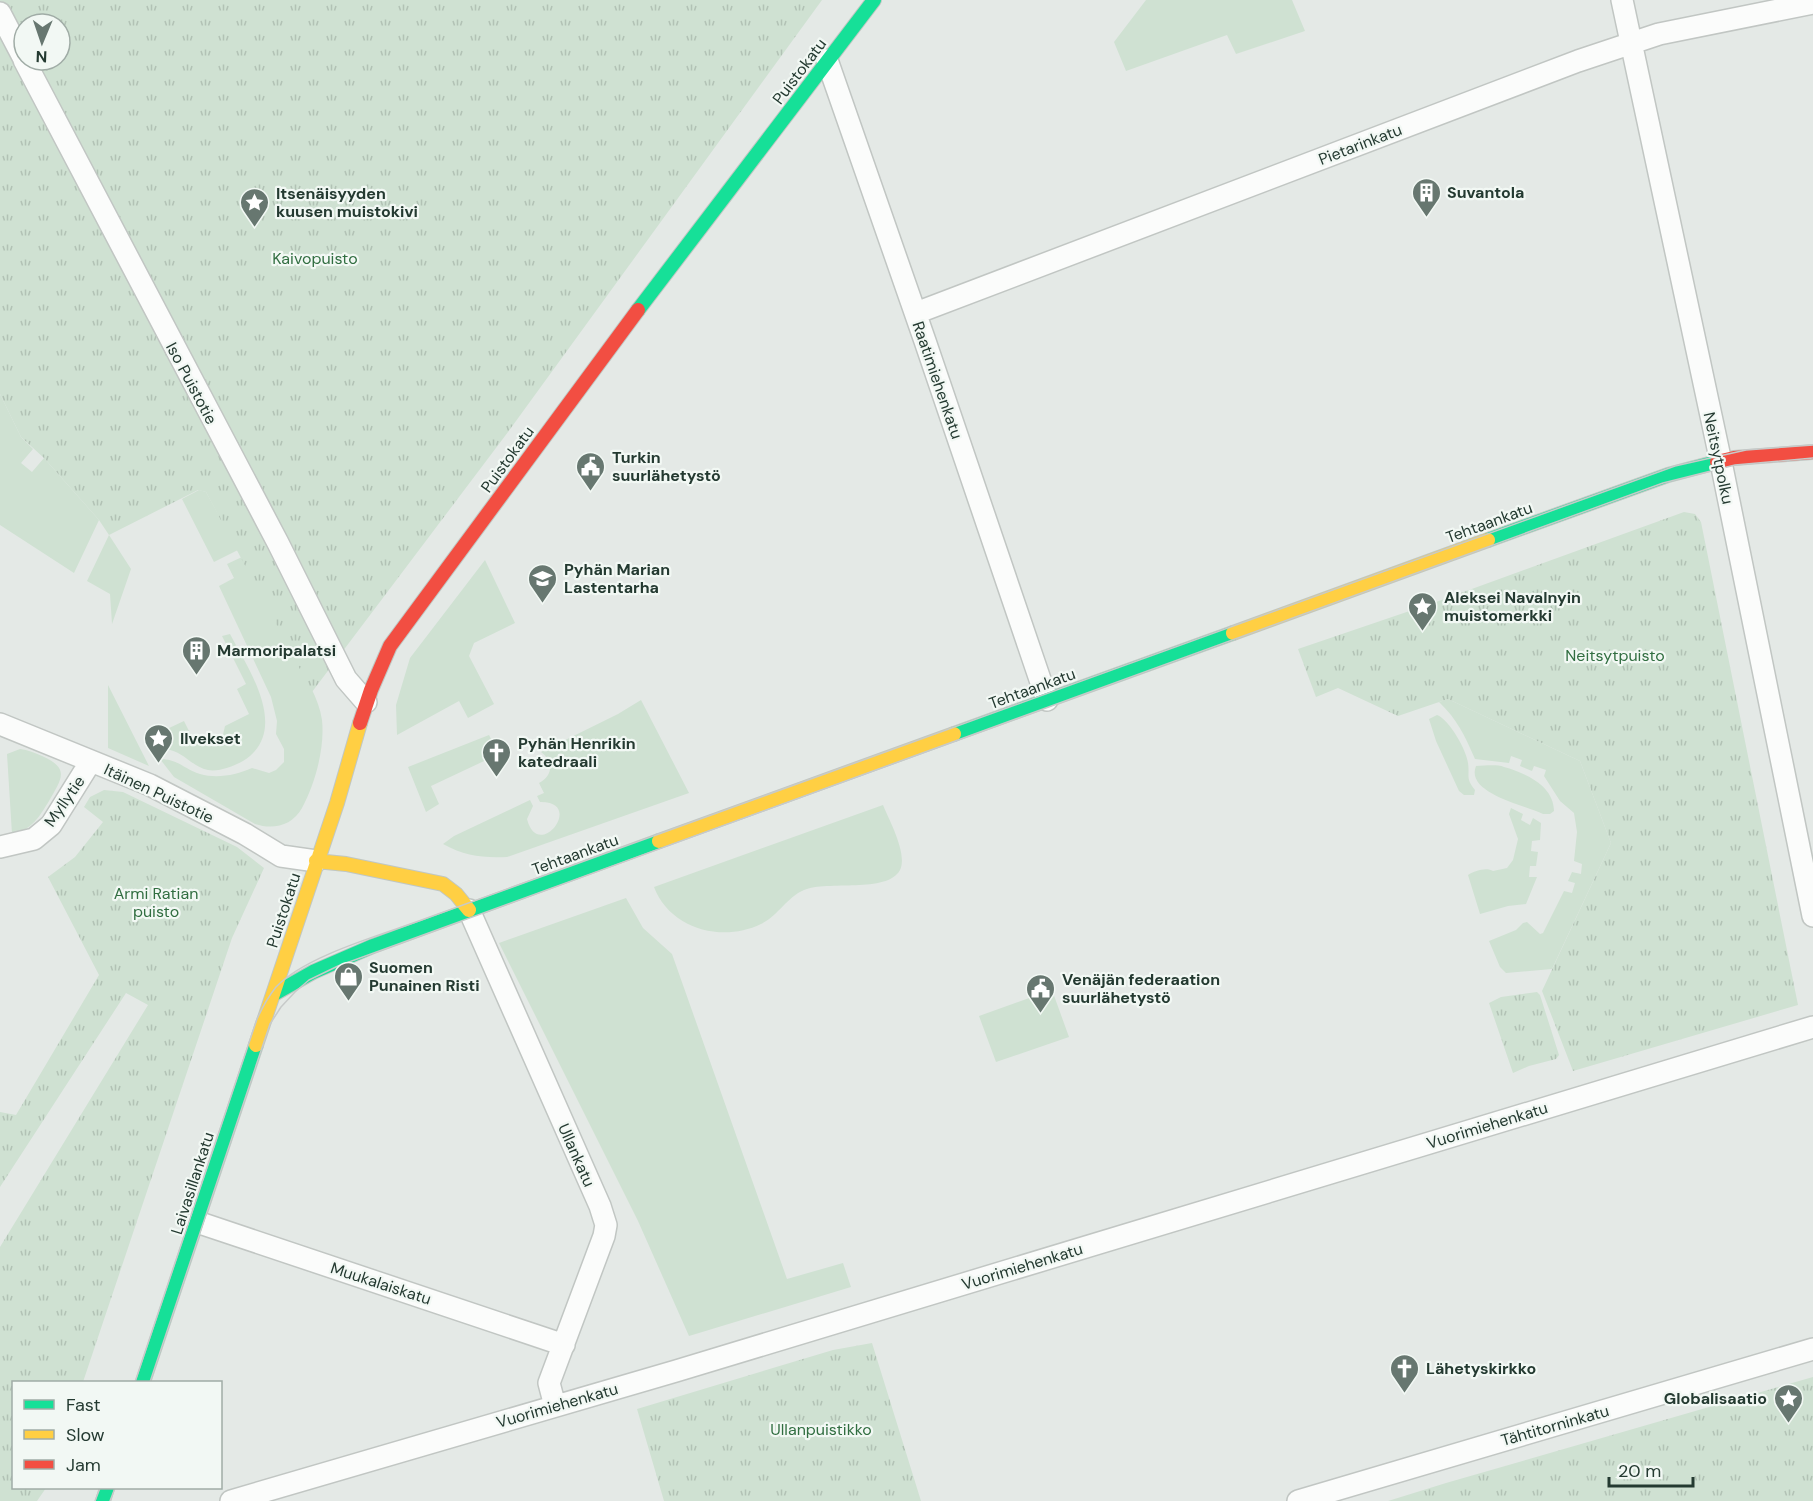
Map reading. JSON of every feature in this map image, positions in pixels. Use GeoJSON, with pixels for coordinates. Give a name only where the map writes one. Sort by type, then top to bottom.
{"type":"FeatureCollection","features":[{"type":"Feature","properties":{"kind":"street","name":"Puistokatu"},"geometry":{"type":"LineString","coordinates":[[274,994],[330,824],[366,702],[390,646],[656,285],[874,0]]}},
{"type":"Feature","properties":{"kind":"street","name":"Neitsytpolku"},"geometry":{"type":"LineString","coordinates":[[1622,0],[1720,461],[1813,916]]}},
{"type":"Feature","properties":{"kind":"street","name":"Pietarinkatu"},"geometry":{"type":"LineString","coordinates":[[916,313],[1630,43],[1659,34],[1813,3]]}},
{"type":"Feature","properties":{"kind":"street","name":"Iso Puistotie"},"geometry":{"type":"LineString","coordinates":[[0,13],[12,36]]}},
{"type":"Feature","properties":{"kind":"street","name":"Raatimiehenkatu"},"geometry":{"type":"LineString","coordinates":[[827,60],[916,313],[1047,700]]}},
{"type":"Feature","properties":{"kind":"street","name":"Iso Puistotie"},"geometry":{"type":"LineString","coordinates":[[30,72],[278,543],[346,679],[366,702]]}},
{"type":"Feature","properties":{"kind":"street","name":"Tehtaankatu"},"geometry":{"type":"LineString","coordinates":[[274,994],[335,960],[469,910],[1668,475],[1720,461],[1764,454],[1813,452]]}},
{"type":"Feature","properties":{"kind":"street","name":"Itäinen Puistotie"},"geometry":{"type":"LineString","coordinates":[[0,724],[150,785],[245,834],[281,856],[316,861]]}},
{"type":"Feature","properties":{"kind":"street","name":"Myllytie"},"geometry":{"type":"LineString","coordinates":[[0,848],[34,839],[51,825],[92,762]]}},
{"type":"Feature","properties":{"kind":"street"},"geometry":{"type":"LineString","coordinates":[[316,861],[346,864],[443,884],[456,894],[469,910]]}},
{"type":"Feature","properties":{"kind":"street","name":"Ullankatu"},"geometry":{"type":"LineString","coordinates":[[469,910],[600,1206],[606,1225],[604,1236],[549,1383],[555,1406]]}},
{"type":"Feature","properties":{"kind":"street","name":"Laivasillankatu"},"geometry":{"type":"LineString","coordinates":[[144,1381],[274,994]]}},
{"type":"Feature","properties":{"kind":"street","name":"Vuorimiehenkatu"},"geometry":{"type":"LineString","coordinates":[[231,1501],[676,1371],[1813,1027]]}},
{"type":"Feature","properties":{"kind":"street","name":"Muukalaiskatu"},"geometry":{"type":"LineString","coordinates":[[197,1222],[564,1345]]}},
{"type":"Feature","properties":{"kind":"street","name":"Tähtitorninkatu"},"geometry":{"type":"LineString","coordinates":[[1298,1501],[1813,1349]]}},
{"type":"Feature","properties":{"kind":"green space","name":"Kaivopuisto"},"geometry":{"type":"Polygon","coordinates":[[[0,0],[822,0],[508,432],[312,692],[206,492],[198,490],[109,535],[99,520],[44,458],[21,437],[0,394],[0,0]]]}},
{"type":"Feature","properties":{"kind":"green space"},"geometry":{"type":"Polygon","coordinates":[[[1146,0],[1292,0],[1305,31],[1236,54],[1227,35],[1126,71],[1114,42],[1146,0]]]}},
{"type":"Feature","properties":{"kind":"green space"},"geometry":{"type":"Polygon","coordinates":[[[0,394],[21,437],[33,449],[21,463],[32,472],[44,458],[99,520],[74,573],[0,525],[0,394]]]}},
{"type":"Feature","properties":{"kind":"green space"},"geometry":{"type":"Polygon","coordinates":[[[199,490],[206,492],[238,550],[214,562],[182,499],[199,490]]]}},
{"type":"Feature","properties":{"kind":"green space","name":"Neitsytpuisto"},"geometry":{"type":"Polygon","coordinates":[[[1684,512],[1695,514],[1701,522],[1798,1005],[1573,1071],[1542,991],[1611,843],[1580,761],[1448,699],[1398,716],[1338,688],[1316,697],[1298,649],[1436,602],[1684,512]]]}},
{"type":"Feature","properties":{"kind":"green space"},"geometry":{"type":"Polygon","coordinates":[[[109,535],[131,569],[112,624],[110,594],[87,581],[109,535]]]}},
{"type":"Feature","properties":{"kind":"green space"},"geometry":{"type":"Polygon","coordinates":[[[242,557],[311,688],[322,720],[320,754],[307,798],[293,819],[282,825],[269,827],[255,824],[174,777],[160,759],[176,762],[200,774],[213,776],[233,774],[252,768],[269,773],[284,762],[284,749],[276,734],[277,721],[271,697],[219,586],[234,578],[227,564],[242,557]]]}},
{"type":"Feature","properties":{"kind":"green space"},"geometry":{"type":"Polygon","coordinates":[[[485,560],[515,623],[474,643],[469,656],[494,704],[468,718],[459,701],[397,735],[396,705],[410,658],[485,560]]]}},
{"type":"Feature","properties":{"kind":"green space"},"geometry":{"type":"Polygon","coordinates":[[[230,634],[262,700],[265,717],[264,734],[257,748],[243,761],[231,767],[208,770],[172,750],[158,751],[150,737],[184,721],[194,741],[207,746],[222,739],[225,726],[249,714],[237,689],[246,684],[222,636],[230,634]]]}},
{"type":"Feature","properties":{"kind":"green space"},"geometry":{"type":"Polygon","coordinates":[[[108,685],[149,766],[108,748],[108,685]]]}},
{"type":"Feature","properties":{"kind":"green space"},"geometry":{"type":"Polygon","coordinates":[[[1448,699],[1580,761],[1611,843],[1552,969],[1506,973],[1500,967],[1489,941],[1516,930],[1527,922],[1540,934],[1543,933],[1564,891],[1572,893],[1575,883],[1568,881],[1572,872],[1581,874],[1582,864],[1574,861],[1577,832],[1574,813],[1560,801],[1544,776],[1546,770],[1534,766],[1532,771],[1520,766],[1522,760],[1511,756],[1509,763],[1475,759],[1460,728],[1439,702],[1448,699]]]}},
{"type":"Feature","properties":{"kind":"green space"},"geometry":{"type":"Polygon","coordinates":[[[641,700],[689,793],[507,857],[474,855],[443,844],[454,836],[530,800],[533,806],[527,819],[533,831],[540,835],[548,833],[559,819],[559,810],[553,804],[540,802],[537,796],[544,793],[539,783],[547,776],[550,768],[548,760],[541,752],[618,714],[641,700]]]}},
{"type":"Feature","properties":{"kind":"green space"},"geometry":{"type":"Polygon","coordinates":[[[1437,715],[1447,722],[1464,751],[1468,763],[1469,780],[1475,790],[1474,795],[1464,795],[1459,791],[1436,741],[1429,719],[1437,715]]]}},
{"type":"Feature","properties":{"kind":"green space"},"geometry":{"type":"Polygon","coordinates":[[[489,735],[499,754],[431,786],[439,804],[426,812],[408,767],[489,735]]]}},
{"type":"Feature","properties":{"kind":"green space"},"geometry":{"type":"Polygon","coordinates":[[[20,749],[51,761],[57,765],[61,775],[57,787],[38,817],[30,826],[12,834],[7,754],[20,749]]]}},
{"type":"Feature","properties":{"kind":"green space"},"geometry":{"type":"Polygon","coordinates":[[[1476,766],[1501,766],[1529,777],[1549,794],[1554,811],[1550,814],[1543,814],[1487,791],[1479,784],[1475,775],[1476,766]]]}},
{"type":"Feature","properties":{"kind":"green space","name":"Armi Ratian puisto"},"geometry":{"type":"Polygon","coordinates":[[[104,790],[123,792],[237,847],[264,868],[232,938],[83,1381],[12,1381],[12,1489],[45,1489],[37,1501],[0,1501],[0,1247],[148,1005],[126,993],[0,1187],[0,1112],[16,1115],[99,975],[48,877],[75,857],[103,822],[84,807],[90,797],[104,790]]]}},
{"type":"Feature","properties":{"kind":"green space"},"geometry":{"type":"Polygon","coordinates":[[[883,805],[900,846],[902,863],[900,870],[893,877],[883,882],[814,887],[804,890],[792,897],[767,921],[746,930],[730,932],[714,932],[685,922],[672,913],[654,887],[883,805]]]}},
{"type":"Feature","properties":{"kind":"green space"},"geometry":{"type":"Polygon","coordinates":[[[1511,808],[1523,814],[1521,820],[1530,825],[1533,818],[1541,823],[1540,840],[1532,841],[1531,851],[1538,852],[1536,866],[1530,866],[1529,877],[1537,877],[1526,904],[1508,906],[1480,914],[1468,875],[1480,870],[1493,871],[1507,868],[1513,860],[1518,839],[1509,814],[1511,808]]]}},
{"type":"Feature","properties":{"kind":"green space"},"geometry":{"type":"Polygon","coordinates":[[[626,898],[643,928],[672,954],[787,1279],[843,1263],[851,1287],[689,1336],[638,1221],[499,943],[626,898]]]}},
{"type":"Feature","properties":{"kind":"green space"},"geometry":{"type":"Polygon","coordinates":[[[1052,990],[1069,1037],[996,1062],[979,1016],[1052,990]]]}},
{"type":"Feature","properties":{"kind":"green space"},"geometry":{"type":"Polygon","coordinates":[[[1537,992],[1540,995],[1559,1055],[1556,1059],[1513,1073],[1489,1003],[1501,997],[1537,992]]]}},
{"type":"Feature","properties":{"kind":"green space","name":"Ullanpuistikko"},"geometry":{"type":"Polygon","coordinates":[[[872,1343],[921,1501],[664,1501],[637,1409],[833,1350],[872,1343]]]}},
{"type":"Feature","properties":{"kind":"green space"},"geometry":{"type":"Polygon","coordinates":[[[1813,1377],[1813,1501],[1388,1501],[1446,1483],[1813,1377]]]}},
{"type":"Feature","properties":{"kind":"tram line"},"geometry":{"type":"LineString","coordinates":[[135,1381],[257,1019],[276,987],[306,965],[347,946],[1675,466],[1746,450],[1813,445]]}},
{"type":"Feature","properties":{"kind":"tram line"},"geometry":{"type":"LineString","coordinates":[[150,1381],[270,1024],[281,1007],[309,980],[338,966],[1663,483],[1735,465],[1813,458]]}},
{"type":"Feature","properties":{"kind":"tram line"},"geometry":{"type":"LineString","coordinates":[[95,1501],[100,1489]]}},
{"type":"Feature","properties":{"kind":"tram line"},"geometry":{"type":"LineString","coordinates":[[110,1501],[115,1489]]}},
{"type":"Feature","properties":{"kind":"traffic: fast"},"geometry":{"type":"LineString","coordinates":[[638,310],[874,0]]}},
{"type":"Feature","properties":{"kind":"traffic: fast"},"geometry":{"type":"LineString","coordinates":[[1488,540],[1668,475],[1717,462]]}},
{"type":"Feature","properties":{"kind":"traffic: fast"},"geometry":{"type":"LineString","coordinates":[[954,734],[1233,633]]}},
{"type":"Feature","properties":{"kind":"traffic: fast"},"geometry":{"type":"LineString","coordinates":[[274,994],[313,972],[373,946],[659,841]]}},
{"type":"Feature","properties":{"kind":"traffic: fast"},"geometry":{"type":"LineString","coordinates":[[143,1381],[256,1045]]}},
{"type":"Feature","properties":{"kind":"traffic: fast"},"geometry":{"type":"LineString","coordinates":[[103,1501],[107,1489]]}},
{"type":"Feature","properties":{"kind":"traffic: slow"},"geometry":{"type":"LineString","coordinates":[[1233,633],[1488,540]]}},
{"type":"Feature","properties":{"kind":"traffic: slow"},"geometry":{"type":"LineString","coordinates":[[256,1045],[337,803],[360,723]]}},
{"type":"Feature","properties":{"kind":"traffic: slow"},"geometry":{"type":"LineString","coordinates":[[659,841],[954,734]]}},
{"type":"Feature","properties":{"kind":"traffic: slow"},"geometry":{"type":"LineString","coordinates":[[316,861],[346,864],[443,884],[456,894],[469,910]]}},
{"type":"Feature","properties":{"kind":"traffic: jam"},"geometry":{"type":"LineString","coordinates":[[360,723],[390,646],[638,310]]}},
{"type":"Feature","properties":{"kind":"traffic: jam"},"geometry":{"type":"LineString","coordinates":[[1717,462],[1734,458],[1813,452]]}},
{"type":"Feature","properties":{"kind":"place","name":"Suvantola"},"geometry":{"type":"Point","coordinates":[1426,218]}},
{"type":"Feature","properties":{"kind":"place","name":"Itsenäisyyden kuusen muistokivi"},"geometry":{"type":"Point","coordinates":[255,228]}},
{"type":"Feature","properties":{"kind":"place","name":"Turkin suurlähetystö"},"geometry":{"type":"Point","coordinates":[591,492]}},
{"type":"Feature","properties":{"kind":"place","name":"Pyhän Marian Lastentarha"},"geometry":{"type":"Point","coordinates":[543,604]}},
{"type":"Feature","properties":{"kind":"place","name":"Aleksei Navalnyin muistomerkki"},"geometry":{"type":"Point","coordinates":[1423,632]}},
{"type":"Feature","properties":{"kind":"place","name":"Marmoripalatsi"},"geometry":{"type":"Point","coordinates":[196,676]}},
{"type":"Feature","properties":{"kind":"place","name":"Ilvekset"},"geometry":{"type":"Point","coordinates":[159,764]}},
{"type":"Feature","properties":{"kind":"place","name":"Pyhän Henrikin katedraali"},"geometry":{"type":"Point","coordinates":[497,778]}},
{"type":"Feature","properties":{"kind":"place","name":"Suomen Punainen Risti"},"geometry":{"type":"Point","coordinates":[348,1002]}},
{"type":"Feature","properties":{"kind":"place","name":"Venäjän federaation suurlähetystö"},"geometry":{"type":"Point","coordinates":[1041,1014]}},
{"type":"Feature","properties":{"kind":"place","name":"Lähetyskirkko"},"geometry":{"type":"Point","coordinates":[1405,1394]}},
{"type":"Feature","properties":{"kind":"place","name":"Globalisaatio"},"geometry":{"type":"Point","coordinates":[1788,1424]}}]}
